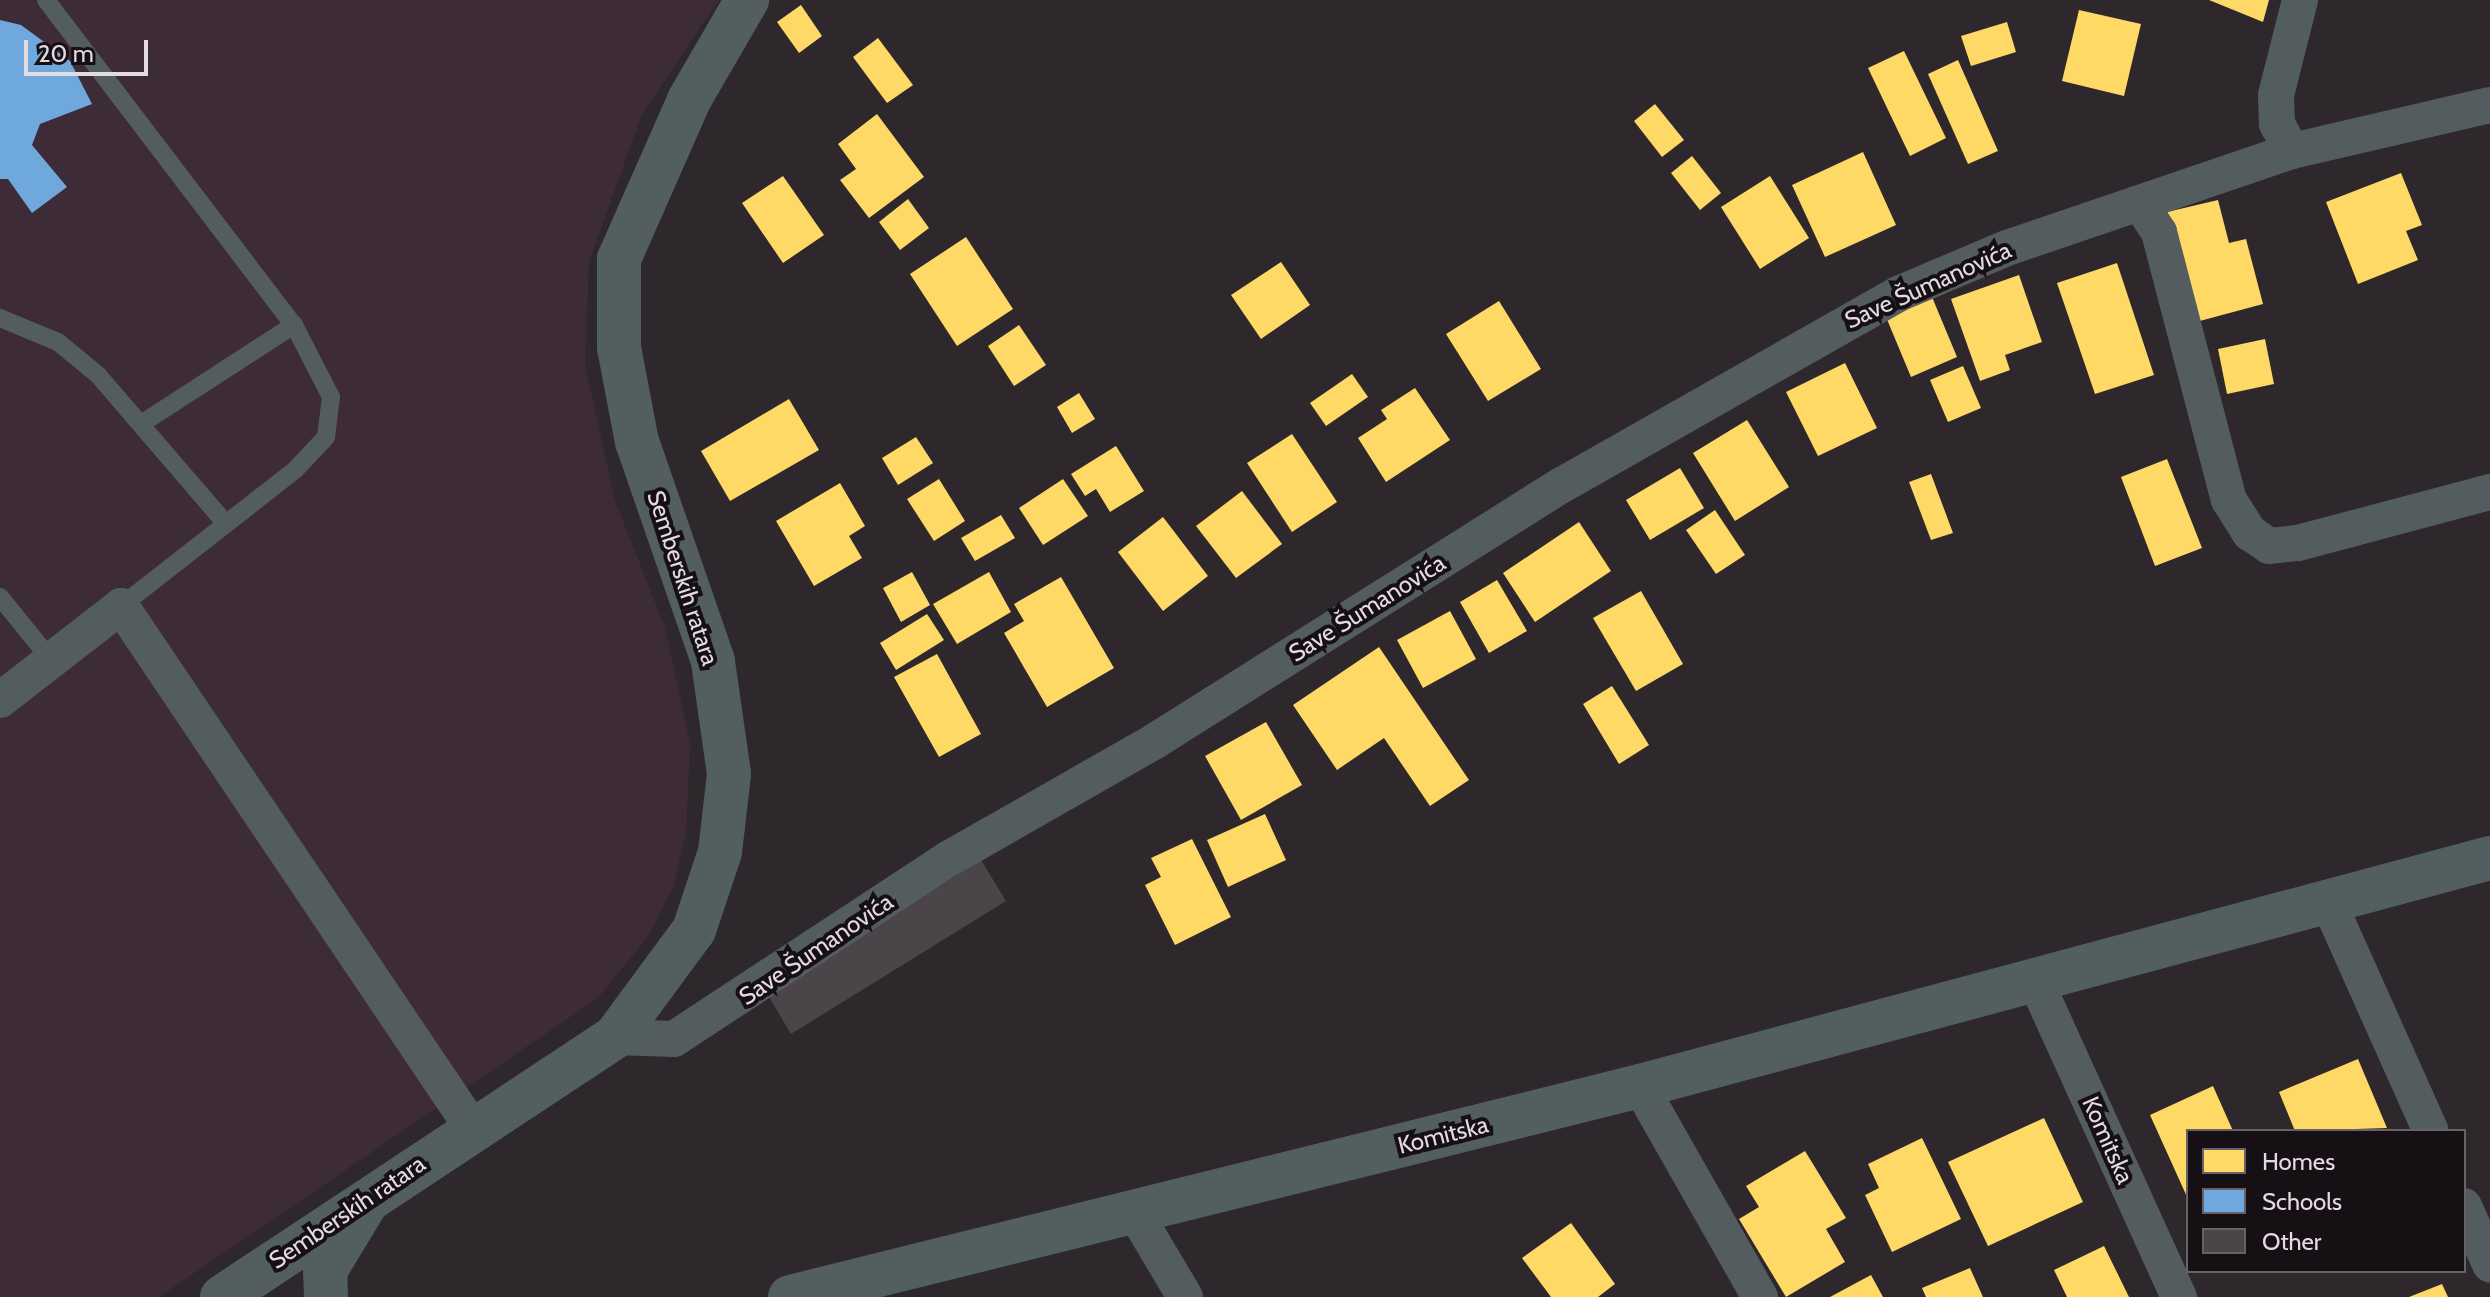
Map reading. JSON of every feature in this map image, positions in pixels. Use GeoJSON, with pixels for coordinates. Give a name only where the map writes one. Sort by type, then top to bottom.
{"type":"FeatureCollection","features":[{"type":"Feature","properties":{"kind":"main road","name":"Semberskih ratara"},"geometry":{"type":"LineString","coordinates":[[222,1297],[372,1192],[615,1037],[694,930],[720,852],[729,774],[713,661],[637,442],[619,348],[619,259],[689,100],[747,0]]}},
{"type":"Feature","properties":{"kind":"main road","name":"Komitska"},"geometry":{"type":"LineString","coordinates":[[790,1297],[852,1290],[1134,1211],[1640,1086],[2036,982],[2327,899],[2490,858]]}},
{"type":"Feature","properties":{"kind":"main road"},"geometry":{"type":"LineString","coordinates":[[326,1297],[325,1271],[372,1192]]}},
{"type":"Feature","properties":{"kind":"street"},"geometry":{"type":"LineString","coordinates":[[2292,151],[2277,124],[2276,95],[2300,0]]}},
{"type":"Feature","properties":{"kind":"street","name":"Save Šumanovića"},"geometry":{"type":"LineString","coordinates":[[615,1037],[674,1039],[950,858],[1155,741],[1770,361],[1898,294],[2140,203],[2292,151],[2490,105]]}},
{"type":"Feature","properties":{"kind":"street"},"geometry":{"type":"LineString","coordinates":[[2140,203],[2159,232],[2229,500],[2250,533],[2269,546],[2298,543],[2490,492]]}},
{"type":"Feature","properties":{"kind":"street"},"geometry":{"type":"LineString","coordinates":[[0,700],[121,606],[473,1129]]}},
{"type":"Feature","properties":{"kind":"street"},"geometry":{"type":"LineString","coordinates":[[2327,899],[2430,1129]]}},
{"type":"Feature","properties":{"kind":"street","name":"Komitska"},"geometry":{"type":"LineString","coordinates":[[2036,982],[2179,1297]]}},
{"type":"Feature","properties":{"kind":"street"},"geometry":{"type":"LineString","coordinates":[[1640,1086],[1760,1297]]}},
{"type":"Feature","properties":{"kind":"street"},"geometry":{"type":"LineString","coordinates":[[2466,1210],[2490,1264]]}},
{"type":"Feature","properties":{"kind":"street"},"geometry":{"type":"LineString","coordinates":[[1134,1211],[1185,1297]]}},
{"type":"Feature","properties":{"kind":"lane"},"geometry":{"type":"LineString","coordinates":[[46,0],[294,325],[331,397],[326,437],[226,524],[121,606]]}},
{"type":"Feature","properties":{"kind":"lane"},"geometry":{"type":"LineString","coordinates":[[0,318],[58,342],[144,422],[226,524]]}},
{"type":"Feature","properties":{"kind":"lane"},"geometry":{"type":"LineString","coordinates":[[144,422],[294,325]]}},
{"type":"Feature","properties":{"kind":"lane"},"geometry":{"type":"LineString","coordinates":[[0,597],[51,660]]}},
{"type":"Feature","properties":{"kind":"shaded area"},"geometry":{"type":"Polygon","coordinates":[[[0,0],[719,0],[642,114],[589,262],[585,364],[615,501],[665,627],[690,744],[686,834],[673,887],[650,934],[598,998],[159,1297],[0,1297],[0,0]]]}},
{"type":"Feature","properties":{"kind":"building: Homes"},"geometry":{"type":"Polygon","coordinates":[[[2209,0],[2269,0],[2263,22],[2209,0]]]}},
{"type":"Feature","properties":{"kind":"building: Homes"},"geometry":{"type":"Polygon","coordinates":[[[801,5],[822,36],[799,53],[777,22],[801,5]]]}},
{"type":"Feature","properties":{"kind":"building: Homes"},"geometry":{"type":"Polygon","coordinates":[[[2079,10],[2141,24],[2124,96],[2062,81],[2079,10]]]}},
{"type":"Feature","properties":{"kind":"building: Homes"},"geometry":{"type":"Polygon","coordinates":[[[2007,22],[2016,52],[1971,66],[1961,36],[2007,22]]]}},
{"type":"Feature","properties":{"kind":"building: Homes"},"geometry":{"type":"Polygon","coordinates":[[[878,38],[913,85],[887,103],[853,57],[878,38]]]}},
{"type":"Feature","properties":{"kind":"building: Homes"},"geometry":{"type":"Polygon","coordinates":[[[1904,51],[1946,138],[1910,156],[1868,68],[1904,51]]]}},
{"type":"Feature","properties":{"kind":"building: Homes"},"geometry":{"type":"Polygon","coordinates":[[[1958,60],[1998,151],[1968,164],[1928,74],[1958,60]]]}},
{"type":"Feature","properties":{"kind":"building: Homes"},"geometry":{"type":"Polygon","coordinates":[[[1655,104],[1684,140],[1662,157],[1634,121],[1655,104]]]}},
{"type":"Feature","properties":{"kind":"building: Homes"},"geometry":{"type":"Polygon","coordinates":[[[877,114],[924,177],[869,218],[840,180],[856,169],[838,144],[877,114]]]}},
{"type":"Feature","properties":{"kind":"building: Homes"},"geometry":{"type":"Polygon","coordinates":[[[1863,152],[1896,225],[1825,257],[1792,185],[1863,152]]]}},
{"type":"Feature","properties":{"kind":"building: Homes"},"geometry":{"type":"Polygon","coordinates":[[[1692,156],[1721,193],[1700,210],[1671,173],[1692,156]]]}},
{"type":"Feature","properties":{"kind":"building: Homes"},"geometry":{"type":"Polygon","coordinates":[[[2401,173],[2422,225],[2406,231],[2418,260],[2358,284],[2326,202],[2401,173]]]}},
{"type":"Feature","properties":{"kind":"building: Homes"},"geometry":{"type":"Polygon","coordinates":[[[783,176],[824,235],[783,263],[742,203],[783,176]]]}},
{"type":"Feature","properties":{"kind":"building: Homes"},"geometry":{"type":"Polygon","coordinates":[[[1770,176],[1809,238],[1760,269],[1721,207],[1770,176]]]}},
{"type":"Feature","properties":{"kind":"building: Homes"},"geometry":{"type":"Polygon","coordinates":[[[908,199],[929,228],[900,250],[879,222],[908,199]]]}},
{"type":"Feature","properties":{"kind":"building: Homes"},"geometry":{"type":"Polygon","coordinates":[[[2218,200],[2229,243],[2246,239],[2263,304],[2196,322],[2167,212],[2218,200]]]}},
{"type":"Feature","properties":{"kind":"building: Homes"},"geometry":{"type":"Polygon","coordinates":[[[966,237],[1013,309],[957,346],[910,274],[966,237]]]}},
{"type":"Feature","properties":{"kind":"building: Homes"},"geometry":{"type":"Polygon","coordinates":[[[1281,262],[1310,305],[1261,339],[1231,295],[1281,262]]]}},
{"type":"Feature","properties":{"kind":"building: Homes"},"geometry":{"type":"Polygon","coordinates":[[[2117,263],[2154,375],[2095,394],[2057,283],[2117,263]]]}},
{"type":"Feature","properties":{"kind":"building: Homes"},"geometry":{"type":"Polygon","coordinates":[[[2019,275],[2042,342],[2005,355],[2010,370],[1980,381],[1951,299],[2019,275]]]}},
{"type":"Feature","properties":{"kind":"building: Homes"},"geometry":{"type":"Polygon","coordinates":[[[1932,297],[1957,357],[1911,377],[1886,317],[1932,297]]]}},
{"type":"Feature","properties":{"kind":"building: Homes"},"geometry":{"type":"Polygon","coordinates":[[[1499,301],[1541,369],[1488,401],[1446,334],[1499,301]]]}},
{"type":"Feature","properties":{"kind":"building: Homes"},"geometry":{"type":"Polygon","coordinates":[[[1019,325],[1046,365],[1014,386],[988,346],[1019,325]]]}},
{"type":"Feature","properties":{"kind":"building: Homes"},"geometry":{"type":"Polygon","coordinates":[[[2265,339],[2274,384],[2227,394],[2218,349],[2265,339]]]}},
{"type":"Feature","properties":{"kind":"building: Homes"},"geometry":{"type":"Polygon","coordinates":[[[1845,363],[1877,428],[1818,456],[1786,392],[1845,363]]]}},
{"type":"Feature","properties":{"kind":"building: Homes"},"geometry":{"type":"Polygon","coordinates":[[[1963,366],[1981,408],[1948,422],[1930,380],[1963,366]]]}},
{"type":"Feature","properties":{"kind":"building: Homes"},"geometry":{"type":"Polygon","coordinates":[[[1352,374],[1368,397],[1326,426],[1310,403],[1352,374]]]}},
{"type":"Feature","properties":{"kind":"building: Homes"},"geometry":{"type":"Polygon","coordinates":[[[1415,388],[1450,440],[1386,482],[1358,438],[1387,419],[1381,410],[1415,388]]]}},
{"type":"Feature","properties":{"kind":"building: Homes"},"geometry":{"type":"Polygon","coordinates":[[[1079,393],[1095,419],[1072,433],[1057,407],[1079,393]]]}},
{"type":"Feature","properties":{"kind":"building: Homes"},"geometry":{"type":"Polygon","coordinates":[[[789,399],[819,450],[730,501],[701,451],[789,399]]]}},
{"type":"Feature","properties":{"kind":"building: Homes"},"geometry":{"type":"Polygon","coordinates":[[[1747,420],[1789,487],[1735,521],[1693,453],[1747,420]]]}},
{"type":"Feature","properties":{"kind":"building: Homes"},"geometry":{"type":"Polygon","coordinates":[[[1292,434],[1337,502],[1292,532],[1247,463],[1292,434]]]}},
{"type":"Feature","properties":{"kind":"building: Homes"},"geometry":{"type":"Polygon","coordinates":[[[916,437],[933,463],[898,485],[882,458],[916,437]]]}},
{"type":"Feature","properties":{"kind":"building: Homes"},"geometry":{"type":"Polygon","coordinates":[[[1116,446],[1144,491],[1110,512],[1096,489],[1085,496],[1071,474],[1116,446]]]}},
{"type":"Feature","properties":{"kind":"building: Homes"},"geometry":{"type":"Polygon","coordinates":[[[2167,459],[2202,548],[2155,566],[2121,477],[2167,459]]]}},
{"type":"Feature","properties":{"kind":"building: Homes"},"geometry":{"type":"Polygon","coordinates":[[[1680,468],[1704,508],[1650,540],[1626,500],[1680,468]]]}},
{"type":"Feature","properties":{"kind":"building: Homes"},"geometry":{"type":"Polygon","coordinates":[[[1931,474],[1953,533],[1931,540],[1909,482],[1931,474]]]}},
{"type":"Feature","properties":{"kind":"building: Homes"},"geometry":{"type":"Polygon","coordinates":[[[939,479],[965,521],[934,541],[907,499],[939,479]]]}},
{"type":"Feature","properties":{"kind":"building: Homes"},"geometry":{"type":"Polygon","coordinates":[[[1063,479],[1088,516],[1043,545],[1019,508],[1063,479]]]}},
{"type":"Feature","properties":{"kind":"building: Homes"},"geometry":{"type":"Polygon","coordinates":[[[840,483],[865,526],[849,536],[862,558],[814,586],[776,521],[840,483]]]}},
{"type":"Feature","properties":{"kind":"building: Homes"},"geometry":{"type":"Polygon","coordinates":[[[1242,491],[1282,544],[1236,578],[1196,526],[1242,491]]]}},
{"type":"Feature","properties":{"kind":"building: Homes"},"geometry":{"type":"Polygon","coordinates":[[[1715,510],[1745,555],[1716,574],[1686,530],[1715,510]]]}},
{"type":"Feature","properties":{"kind":"building: Homes"},"geometry":{"type":"Polygon","coordinates":[[[1001,515],[1015,538],[975,561],[961,538],[1001,515]]]}},
{"type":"Feature","properties":{"kind":"building: Homes"},"geometry":{"type":"Polygon","coordinates":[[[1163,517],[1208,576],[1163,611],[1118,552],[1163,517]]]}},
{"type":"Feature","properties":{"kind":"building: Homes"},"geometry":{"type":"Polygon","coordinates":[[[1579,522],[1611,571],[1535,622],[1503,573],[1579,522]]]}},
{"type":"Feature","properties":{"kind":"building: Homes"},"geometry":{"type":"Polygon","coordinates":[[[912,572],[930,605],[901,622],[883,588],[912,572]]]}},
{"type":"Feature","properties":{"kind":"building: Homes"},"geometry":{"type":"Polygon","coordinates":[[[989,572],[1011,612],[957,644],[933,604],[989,572]]]}},
{"type":"Feature","properties":{"kind":"building: Homes"},"geometry":{"type":"Polygon","coordinates":[[[1061,577],[1114,668],[1047,707],[1004,633],[1024,621],[1014,604],[1061,577]]]}},
{"type":"Feature","properties":{"kind":"building: Homes"},"geometry":{"type":"Polygon","coordinates":[[[1497,580],[1527,631],[1489,653],[1460,602],[1497,580]]]}},
{"type":"Feature","properties":{"kind":"building: Homes"},"geometry":{"type":"Polygon","coordinates":[[[1641,591],[1683,664],[1636,691],[1593,618],[1641,591]]]}},
{"type":"Feature","properties":{"kind":"building: Homes"},"geometry":{"type":"Polygon","coordinates":[[[1450,611],[1476,659],[1423,688],[1397,640],[1450,611]]]}},
{"type":"Feature","properties":{"kind":"building: Homes"},"geometry":{"type":"Polygon","coordinates":[[[927,614],[944,640],[896,670],[880,643],[927,614]]]}},
{"type":"Feature","properties":{"kind":"building: Homes"},"geometry":{"type":"Polygon","coordinates":[[[1379,647],[1469,780],[1430,806],[1384,738],[1337,770],[1293,705],[1379,647]]]}},
{"type":"Feature","properties":{"kind":"building: Homes"},"geometry":{"type":"Polygon","coordinates":[[[937,654],[981,734],[939,757],[894,677],[937,654]]]}},
{"type":"Feature","properties":{"kind":"building: Homes"},"geometry":{"type":"Polygon","coordinates":[[[1612,686],[1649,745],[1619,764],[1583,704],[1612,686]]]}},
{"type":"Feature","properties":{"kind":"building: Homes"},"geometry":{"type":"Polygon","coordinates":[[[1266,722],[1302,785],[1241,820],[1205,756],[1266,722]]]}},
{"type":"Feature","properties":{"kind":"building: Homes"},"geometry":{"type":"Polygon","coordinates":[[[1265,814],[1286,860],[1228,887],[1207,840],[1265,814]]]}},
{"type":"Feature","properties":{"kind":"building: Homes"},"geometry":{"type":"Polygon","coordinates":[[[1192,839],[1231,917],[1175,945],[1145,885],[1161,877],[1151,858],[1192,839]]]}},
{"type":"Feature","properties":{"kind":"building: Homes"},"geometry":{"type":"Polygon","coordinates":[[[2358,1059],[2387,1128],[2294,1129],[2279,1092],[2358,1059]]]}},
{"type":"Feature","properties":{"kind":"building: Homes"},"geometry":{"type":"Polygon","coordinates":[[[2213,1086],[2232,1129],[2186,1129],[2186,1195],[2150,1115],[2213,1086]]]}},
{"type":"Feature","properties":{"kind":"building: Homes"},"geometry":{"type":"Polygon","coordinates":[[[2044,1118],[2083,1202],[1988,1246],[1948,1162],[2044,1118]]]}},
{"type":"Feature","properties":{"kind":"building: Homes"},"geometry":{"type":"Polygon","coordinates":[[[1922,1138],[1961,1219],[1892,1252],[1865,1195],[1879,1188],[1868,1164],[1922,1138]]]}},
{"type":"Feature","properties":{"kind":"building: Homes"},"geometry":{"type":"Polygon","coordinates":[[[1805,1151],[1846,1218],[1826,1229],[1845,1262],[1786,1297],[1739,1219],[1759,1207],[1746,1186],[1805,1151]]]}},
{"type":"Feature","properties":{"kind":"building: Homes"},"geometry":{"type":"Polygon","coordinates":[[[1571,1223],[1615,1284],[1598,1297],[1551,1297],[1522,1258],[1571,1223]]]}},
{"type":"Feature","properties":{"kind":"building: Homes"},"geometry":{"type":"Polygon","coordinates":[[[2104,1246],[2129,1297],[2067,1297],[2054,1270],[2104,1246]]]}},
{"type":"Feature","properties":{"kind":"building: Homes"},"geometry":{"type":"Polygon","coordinates":[[[1970,1268],[1983,1297],[1926,1297],[1922,1288],[1970,1268]]]}},
{"type":"Feature","properties":{"kind":"building: Homes"},"geometry":{"type":"Polygon","coordinates":[[[1871,1275],[1883,1297],[1830,1297],[1871,1275]]]}},
{"type":"Feature","properties":{"kind":"building: Homes"},"geometry":{"type":"Polygon","coordinates":[[[2442,1284],[2448,1297],[2409,1297],[2442,1284]]]}},
{"type":"Feature","properties":{"kind":"building: Schools"},"geometry":{"type":"Polygon","coordinates":[[[0,20],[21,25],[70,61],[92,104],[40,124],[32,145],[67,187],[32,213],[8,179],[0,179],[0,20]]]}},
{"type":"Feature","properties":{"kind":"building: Other"},"geometry":{"type":"Polygon","coordinates":[[[981,860],[1006,901],[791,1034],[766,992],[981,860]]]}}]}
